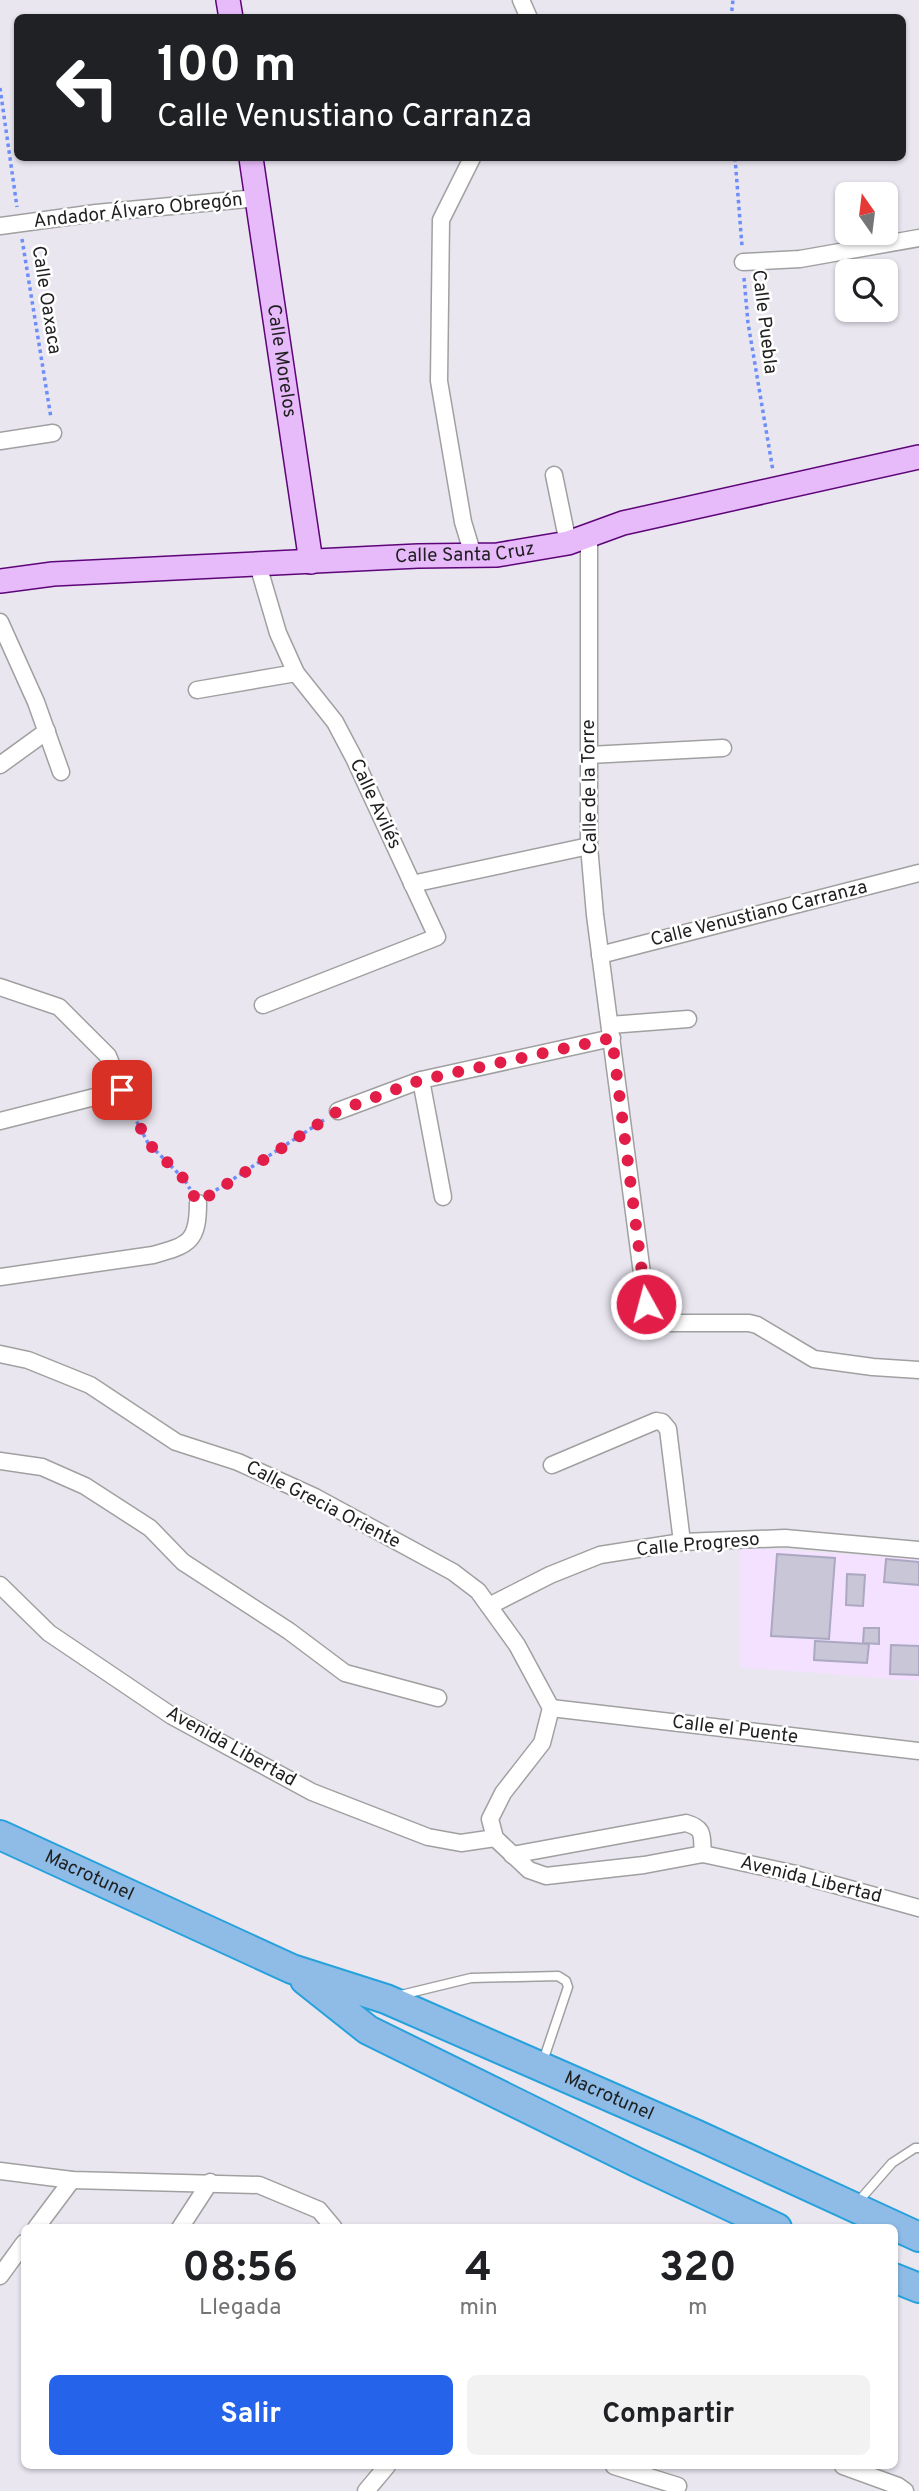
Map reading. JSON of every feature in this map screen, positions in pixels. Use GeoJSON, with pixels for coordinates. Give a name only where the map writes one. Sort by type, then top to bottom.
{"type":"FeatureCollection","features":[{"type":"Feature","properties":{"kind":"highway","name":"Macrotunel"},"geometry":{"type":"LineString","coordinates":[[0,1835],[292,1969],[387,1999],[896,2224]]}},
{"type":"Feature","properties":{"kind":"highway","name":"Macrotunel"},"geometry":{"type":"LineString","coordinates":[[292,1969],[368,2030],[626,2158],[767,2224]]}},
{"type":"Feature","properties":{"kind":"street","name":"Calle Morelos"},"geometry":{"type":"LineString","coordinates":[[251,161],[311,562]]}},
{"type":"Feature","properties":{"kind":"street"},"geometry":{"type":"LineString","coordinates":[[470,161],[441,220],[439,381],[463,522],[473,555]]}},
{"type":"Feature","properties":{"kind":"street","name":"Andador Álvaro Obregón"},"geometry":{"type":"LineString","coordinates":[[0,226],[142,208],[257,198]]}},
{"type":"Feature","properties":{"kind":"street"},"geometry":{"type":"LineString","coordinates":[[743,262],[800,259],[919,238]]}},
{"type":"Feature","properties":{"kind":"street"},"geometry":{"type":"LineString","coordinates":[[0,442],[53,433]]}},
{"type":"Feature","properties":{"kind":"street","name":"Calle Santa Cruz"},"geometry":{"type":"LineString","coordinates":[[0,581],[53,574],[418,556],[497,555],[579,538],[624,523],[919,457]]}},
{"type":"Feature","properties":{"kind":"street","name":"Calle de la Torre"},"geometry":{"type":"LineString","coordinates":[[554,475],[579,538],[589,755],[589,846],[600,955],[646,1304],[651,1317],[663,1323],[749,1323],[757,1325],[814,1359],[919,1370]]}},
{"type":"Feature","properties":{"kind":"street","name":"Calle Avilés"},"geometry":{"type":"LineString","coordinates":[[258,565],[278,633],[296,673],[335,722],[437,937],[263,1005]]}},
{"type":"Feature","properties":{"kind":"street"},"geometry":{"type":"LineString","coordinates":[[0,622],[36,702],[61,772]]}},
{"type":"Feature","properties":{"kind":"street"},"geometry":{"type":"LineString","coordinates":[[197,690],[296,673]]}},
{"type":"Feature","properties":{"kind":"street"},"geometry":{"type":"LineString","coordinates":[[0,765],[47,731]]}},
{"type":"Feature","properties":{"kind":"street"},"geometry":{"type":"LineString","coordinates":[[589,755],[723,748]]}},
{"type":"Feature","properties":{"kind":"street"},"geometry":{"type":"LineString","coordinates":[[412,884],[589,846]]}},
{"type":"Feature","properties":{"kind":"street","name":"Calle Venustiano Carranza"},"geometry":{"type":"LineString","coordinates":[[600,955],[919,873]]}},
{"type":"Feature","properties":{"kind":"street"},"geometry":{"type":"LineString","coordinates":[[0,987],[59,1007],[108,1056],[122,1090],[0,1121]]}},
{"type":"Feature","properties":{"kind":"street"},"geometry":{"type":"LineString","coordinates":[[338,1111],[421,1080],[611,1032],[688,1019]]}},
{"type":"Feature","properties":{"kind":"street"},"geometry":{"type":"LineString","coordinates":[[421,1080],[443,1197]]}},
{"type":"Feature","properties":{"kind":"street"},"geometry":{"type":"LineString","coordinates":[[0,1277],[174,1250],[191,1239],[198,1226],[198,1203]]}},
{"type":"Feature","properties":{"kind":"street","name":"Calle Grecia Oriente"},"geometry":{"type":"LineString","coordinates":[[0,1354],[28,1360],[90,1385],[176,1442],[238,1462],[315,1497],[453,1572],[478,1591],[517,1645],[551,1709]]}},
{"type":"Feature","properties":{"kind":"street"},"geometry":{"type":"LineString","coordinates":[[552,1465],[656,1421],[662,1422],[668,1429],[682,1542]]}},
{"type":"Feature","properties":{"kind":"street"},"geometry":{"type":"LineString","coordinates":[[0,1461],[42,1467],[85,1486],[150,1528],[183,1562],[289,1631],[345,1673],[438,1698]]}},
{"type":"Feature","properties":{"kind":"street","name":"Calle Progreso"},"geometry":{"type":"LineString","coordinates":[[489,1606],[550,1575],[600,1555],[682,1542],[785,1538],[919,1550]]}},
{"type":"Feature","properties":{"kind":"street","name":"Avenida Libertad"},"geometry":{"type":"LineString","coordinates":[[0,1585],[49,1633],[172,1716],[312,1792],[428,1837],[461,1843],[495,1838]]}},
{"type":"Feature","properties":{"kind":"street"},"geometry":{"type":"LineString","coordinates":[[551,1709],[542,1743],[492,1811],[490,1819],[495,1838],[512,1855],[687,1823],[701,1831],[702,1854]]}},
{"type":"Feature","properties":{"kind":"street","name":"Calle el Puente"},"geometry":{"type":"LineString","coordinates":[[551,1709],[919,1751]]}},
{"type":"Feature","properties":{"kind":"street","name":"Avenida Libertad"},"geometry":{"type":"LineString","coordinates":[[512,1855],[529,1870],[546,1876],[644,1865],[702,1854],[796,1874],[919,1908]]}},
{"type":"Feature","properties":{"kind":"street"},"geometry":{"type":"LineString","coordinates":[[0,2171],[72,2180],[259,2185],[319,2210],[331,2224]]}},
{"type":"Feature","properties":{"kind":"street"},"geometry":{"type":"LineString","coordinates":[[39,2224],[72,2180]]}},
{"type":"Feature","properties":{"kind":"street"},"geometry":{"type":"LineString","coordinates":[[183,2224],[211,2182]]}},
{"type":"Feature","properties":{"kind":"street"},"geometry":{"type":"LineString","coordinates":[[0,2276],[21,2247]]}},
{"type":"Feature","properties":{"kind":"street"},"geometry":{"type":"LineString","coordinates":[[366,2491],[384,2469]]}},
{"type":"Feature","properties":{"kind":"street"},"geometry":{"type":"LineString","coordinates":[[624,2469],[678,2486]]}},
{"type":"Feature","properties":{"kind":"street"},"geometry":{"type":"LineString","coordinates":[[851,2469],[905,2491]]}},
{"type":"Feature","properties":{"kind":"lane"},"geometry":{"type":"LineString","coordinates":[[387,1999],[471,1978],[558,1976],[566,1981],[568,1987],[541,2067]]}},
{"type":"Feature","properties":{"kind":"lane"},"geometry":{"type":"LineString","coordinates":[[853,2206],[892,2163],[919,2148]]}},
{"type":"Feature","properties":{"kind":"path","name":"Calle Oaxaca"},"geometry":{"type":"LineString","coordinates":[[0,88],[53,433]]}},
{"type":"Feature","properties":{"kind":"path","name":"Calle Puebla"},"geometry":{"type":"LineString","coordinates":[[735,161],[748,323],[776,489]]}},
{"type":"Feature","properties":{"kind":"path"},"geometry":{"type":"LineString","coordinates":[[122,1090],[148,1143],[184,1179],[198,1203],[338,1111]]}},
{"type":"Feature","properties":{"kind":"shaded area"},"geometry":{"type":"Polygon","coordinates":[[[740,1547],[919,1559],[919,1681],[739,1667],[740,1547]]]}},
{"type":"Feature","properties":{"kind":"building"},"geometry":{"type":"Polygon","coordinates":[[[777,1554],[835,1558],[829,1639],[771,1636],[777,1554]]]}},
{"type":"Feature","properties":{"kind":"building"},"geometry":{"type":"Polygon","coordinates":[[[886,1559],[919,1562],[919,1585],[884,1582],[886,1559]]]}},
{"type":"Feature","properties":{"kind":"building"},"geometry":{"type":"Polygon","coordinates":[[[847,1574],[865,1575],[863,1606],[846,1605],[847,1574]]]}},
{"type":"Feature","properties":{"kind":"building"},"geometry":{"type":"Polygon","coordinates":[[[864,1628],[879,1628],[879,1644],[863,1643],[864,1628]]]}},
{"type":"Feature","properties":{"kind":"building"},"geometry":{"type":"Polygon","coordinates":[[[815,1641],[869,1644],[867,1663],[814,1660],[815,1641]]]}},
{"type":"Feature","properties":{"kind":"building"},"geometry":{"type":"Polygon","coordinates":[[[891,1645],[919,1646],[919,1675],[890,1674],[891,1645]]]}},
{"type":"Feature","properties":{"kind":"route"},"geometry":{"type":"LineString","coordinates":[[122,1090],[148,1143],[184,1179],[198,1203],[338,1111],[421,1080],[612,1038],[646,1304]]}}]}
